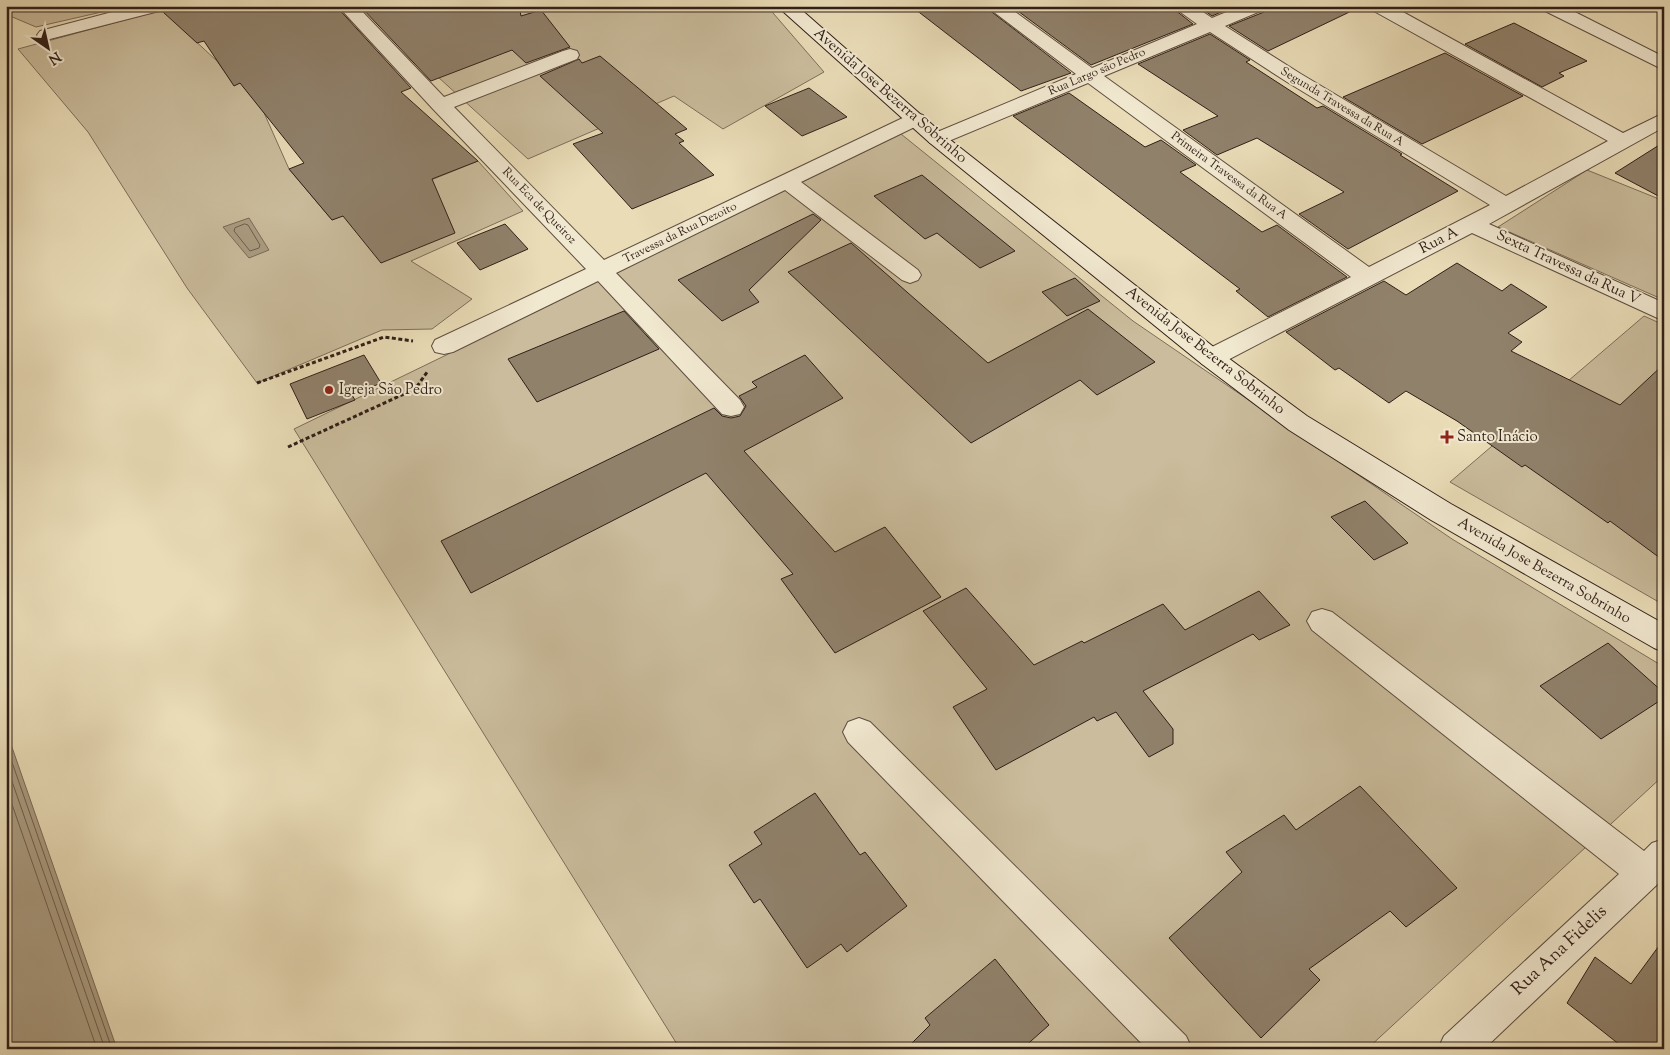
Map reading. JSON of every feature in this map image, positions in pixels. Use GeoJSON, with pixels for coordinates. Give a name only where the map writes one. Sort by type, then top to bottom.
{"type":"FeatureCollection","features":[{"type":"Feature","properties":{"kind":"street"},"geometry":{"type":"LineString","coordinates":[[46,35],[157,6]]}},
{"type":"Feature","properties":{"kind":"street","name":"Rua Eca de Queiroz"},"geometry":{"type":"LineString","coordinates":[[347,6],[440,105],[602,270],[730,407]]}},
{"type":"Feature","properties":{"kind":"street","name":"Avenida Jose Bezerra Sobrinho"},"geometry":{"type":"LineString","coordinates":[[786,6],[937,139],[1211,358],[1298,423],[1416,496],[1664,639]]}},
{"type":"Feature","properties":{"kind":"street","name":"Primeira Travessa da Rua A"},"geometry":{"type":"LineString","coordinates":[[995,6],[1368,278]]}},
{"type":"Feature","properties":{"kind":"street","name":"Segunda Travessa da Rua A"},"geometry":{"type":"LineString","coordinates":[[1181,6],[1294,78],[1504,205]]}},
{"type":"Feature","properties":{"kind":"street","name":"Rua Largo são Pedro"},"geometry":{"type":"LineString","coordinates":[[937,139],[1257,6]]}},
{"type":"Feature","properties":{"kind":"street"},"geometry":{"type":"LineString","coordinates":[[1378,6],[1622,141]]}},
{"type":"Feature","properties":{"kind":"street"},"geometry":{"type":"LineString","coordinates":[[1549,6],[1664,64]]}},
{"type":"Feature","properties":{"kind":"street"},"geometry":{"type":"LineString","coordinates":[[440,105],[570,55]]}},
{"type":"Feature","properties":{"kind":"street","name":"Travessa da Rua Dezoito"},"geometry":{"type":"LineString","coordinates":[[444,346],[916,119]]}},
{"type":"Feature","properties":{"kind":"street","name":"Rua A"},"geometry":{"type":"LineString","coordinates":[[1211,358],[1472,224],[1664,119]]}},
{"type":"Feature","properties":{"kind":"street"},"geometry":{"type":"LineString","coordinates":[[787,182],[910,275]]}},
{"type":"Feature","properties":{"kind":"street","name":"Sexta Travessa da Rua V"},"geometry":{"type":"LineString","coordinates":[[1472,224],[1664,313]]}},
{"type":"Feature","properties":{"kind":"street"},"geometry":{"type":"LineString","coordinates":[[1322,621],[1654,864]]}},
{"type":"Feature","properties":{"kind":"street"},"geometry":{"type":"LineString","coordinates":[[859,732],[1173,1049]]}},
{"type":"Feature","properties":{"kind":"street","name":"Rua Ana Fidelis"},"geometry":{"type":"LineString","coordinates":[[1468,1045],[1654,864]]}},
{"type":"Feature","properties":{"kind":"path"},"geometry":{"type":"LineString","coordinates":[[257,383],[384,337],[444,346],[415,389],[288,447]]}},
{"type":"Feature","properties":{"kind":"shaded area"},"geometry":{"type":"Polygon","coordinates":[[[6,6],[128,6],[36,27],[10,16],[6,17],[6,6]]]}},
{"type":"Feature","properties":{"kind":"shaded area"},"geometry":{"type":"Polygon","coordinates":[[[441,6],[767,6],[824,72],[723,129],[674,96],[528,159],[381,25],[441,6]]]}},
{"type":"Feature","properties":{"kind":"shaded area"},"geometry":{"type":"Polygon","coordinates":[[[162,10],[217,61],[234,85],[250,80],[261,99],[265,115],[289,169],[332,220],[478,161],[523,211],[411,261],[472,299],[432,329],[382,330],[257,383],[187,288],[88,132],[18,49],[162,10]]]}},
{"type":"Feature","properties":{"kind":"shaded area"},"geometry":{"type":"Polygon","coordinates":[[[901,134],[1133,321],[1452,539],[1664,667],[1664,775],[1367,1049],[680,1049],[294,429],[901,134]]]}},
{"type":"Feature","properties":{"kind":"shaded area"},"geometry":{"type":"Polygon","coordinates":[[[1587,170],[1664,201],[1664,300],[1498,227],[1587,170]]]}},
{"type":"Feature","properties":{"kind":"shaded area"},"geometry":{"type":"Polygon","coordinates":[[[1644,316],[1664,325],[1664,605],[1450,482],[1644,316]]]}},
{"type":"Feature","properties":{"kind":"water"},"geometry":{"type":"Polygon","coordinates":[[[249,218],[269,250],[249,258],[223,227],[249,218]]]}},
{"type":"Feature","properties":{"kind":"water"},"geometry":{"type":"Polygon","coordinates":[[[6,730],[117,1049],[6,1049],[6,730]]]}},
{"type":"Feature","properties":{"kind":"building"},"geometry":{"type":"Polygon","coordinates":[[[168,6],[336,6],[411,88],[401,92],[478,161],[432,179],[455,233],[381,263],[343,216],[332,220],[289,169],[304,163],[240,83],[234,86],[204,41],[197,43],[163,12],[168,6]]]}},
{"type":"Feature","properties":{"kind":"building"},"geometry":{"type":"Polygon","coordinates":[[[360,6],[519,6],[521,16],[541,10],[570,47],[526,63],[512,50],[431,81],[360,6]]]}},
{"type":"Feature","properties":{"kind":"building"},"geometry":{"type":"Polygon","coordinates":[[[911,6],[984,6],[1071,73],[1021,91],[911,6]]]}},
{"type":"Feature","properties":{"kind":"building"},"geometry":{"type":"Polygon","coordinates":[[[1011,6],[1170,6],[1193,24],[1091,65],[1011,6]]]}},
{"type":"Feature","properties":{"kind":"building"},"geometry":{"type":"Polygon","coordinates":[[[1198,6],[1235,6],[1212,16],[1198,6]]]}},
{"type":"Feature","properties":{"kind":"building"},"geometry":{"type":"Polygon","coordinates":[[[1268,6],[1362,6],[1268,51],[1229,26],[1264,12],[1268,6]]]}},
{"type":"Feature","properties":{"kind":"building"},"geometry":{"type":"Polygon","coordinates":[[[1514,23],[1587,61],[1559,73],[1564,76],[1542,87],[1465,44],[1514,23]]]}},
{"type":"Feature","properties":{"kind":"building"},"geometry":{"type":"Polygon","coordinates":[[[1210,34],[1250,60],[1246,62],[1317,108],[1323,106],[1458,191],[1348,249],[1299,214],[1344,192],[1257,138],[1217,155],[1183,130],[1218,116],[1138,64],[1210,34]]]}},
{"type":"Feature","properties":{"kind":"building"},"geometry":{"type":"Polygon","coordinates":[[[1445,53],[1523,96],[1422,144],[1343,97],[1445,53]]]}},
{"type":"Feature","properties":{"kind":"building"},"geometry":{"type":"Polygon","coordinates":[[[600,56],[687,129],[675,134],[684,141],[679,143],[714,175],[632,209],[573,144],[603,133],[540,76],[579,59],[582,63],[600,56]]]}},
{"type":"Feature","properties":{"kind":"building"},"geometry":{"type":"Polygon","coordinates":[[[809,88],[847,117],[802,136],[765,106],[809,88]]]}},
{"type":"Feature","properties":{"kind":"building"},"geometry":{"type":"Polygon","coordinates":[[[1069,93],[1145,147],[1161,140],[1196,165],[1180,172],[1262,232],[1277,225],[1347,277],[1268,317],[1236,291],[1240,289],[1013,116],[1069,93]]]}},
{"type":"Feature","properties":{"kind":"building"},"geometry":{"type":"Polygon","coordinates":[[[1664,142],[1664,199],[1615,173],[1664,142]]]}},
{"type":"Feature","properties":{"kind":"building"},"geometry":{"type":"Polygon","coordinates":[[[922,175],[1015,251],[980,268],[937,233],[925,239],[874,196],[922,175]]]}},
{"type":"Feature","properties":{"kind":"building"},"geometry":{"type":"Polygon","coordinates":[[[813,214],[821,220],[749,290],[759,302],[722,321],[678,280],[813,214]]]}},
{"type":"Feature","properties":{"kind":"building"},"geometry":{"type":"Polygon","coordinates":[[[505,224],[528,249],[480,270],[457,243],[505,224]]]}},
{"type":"Feature","properties":{"kind":"building"},"geometry":{"type":"Polygon","coordinates":[[[851,243],[988,363],[1088,309],[1155,362],[1097,395],[1080,380],[971,443],[788,272],[851,243]]]}},
{"type":"Feature","properties":{"kind":"building"},"geometry":{"type":"Polygon","coordinates":[[[1457,263],[1502,291],[1511,284],[1547,307],[1508,333],[1522,342],[1511,351],[1620,405],[1664,364],[1664,561],[1610,521],[1608,523],[1525,465],[1522,467],[1457,421],[1406,391],[1389,403],[1339,368],[1335,370],[1286,332],[1384,281],[1406,295],[1457,263]]]}},
{"type":"Feature","properties":{"kind":"building"},"geometry":{"type":"Polygon","coordinates":[[[1075,278],[1100,301],[1067,316],[1042,292],[1075,278]]]}},
{"type":"Feature","properties":{"kind":"building"},"geometry":{"type":"Polygon","coordinates":[[[624,311],[659,349],[537,402],[508,359],[624,311]]]}},
{"type":"Feature","properties":{"kind":"building","name":"Igreja São Pedro"},"geometry":{"type":"Polygon","coordinates":[[[364,355],[381,383],[352,395],[355,400],[307,419],[290,384],[364,355]]]}},
{"type":"Feature","properties":{"kind":"building"},"geometry":{"type":"Polygon","coordinates":[[[805,355],[843,398],[744,451],[835,552],[885,527],[941,597],[835,653],[781,579],[793,574],[706,473],[471,593],[441,541],[714,408],[722,416],[731,418],[740,416],[746,406],[739,396],[757,387],[752,382],[805,355]]]}},
{"type":"Feature","properties":{"kind":"building"},"geometry":{"type":"Polygon","coordinates":[[[1365,501],[1408,543],[1374,560],[1331,517],[1365,501]]]}},
{"type":"Feature","properties":{"kind":"building"},"geometry":{"type":"Polygon","coordinates":[[[966,588],[1034,665],[1163,604],[1185,630],[1259,591],[1290,625],[1259,640],[1253,634],[1143,691],[1173,729],[1173,744],[1149,757],[1116,712],[1097,721],[1094,717],[996,770],[953,707],[987,689],[923,611],[966,588]]]}},
{"type":"Feature","properties":{"kind":"building"},"geometry":{"type":"Polygon","coordinates":[[[1608,643],[1664,693],[1664,698],[1601,739],[1540,686],[1608,643]]]}},
{"type":"Feature","properties":{"kind":"building"},"geometry":{"type":"Polygon","coordinates":[[[1360,786],[1457,888],[1406,927],[1390,911],[1309,969],[1320,980],[1261,1038],[1169,938],[1242,872],[1226,852],[1284,815],[1296,830],[1360,786]]]}},
{"type":"Feature","properties":{"kind":"building"},"geometry":{"type":"Polygon","coordinates":[[[815,793],[860,855],[865,852],[907,906],[847,952],[841,944],[807,968],[760,899],[754,903],[729,865],[762,844],[754,832],[815,793]]]}},
{"type":"Feature","properties":{"kind":"building"},"geometry":{"type":"Polygon","coordinates":[[[1664,939],[1664,1049],[1625,1049],[1567,1003],[1595,957],[1631,984],[1664,939]]]}},
{"type":"Feature","properties":{"kind":"building"},"geometry":{"type":"Polygon","coordinates":[[[995,959],[1049,1025],[1022,1049],[906,1049],[930,1025],[925,1018],[995,959]]]}},
{"type":"Feature","properties":{"kind":"place","name":"Igreja São Pedro"},"geometry":{"type":"Point","coordinates":[329,390]}},
{"type":"Feature","properties":{"kind":"place","name":"Santo Inácio"},"geometry":{"type":"Point","coordinates":[1447,437]}}]}
